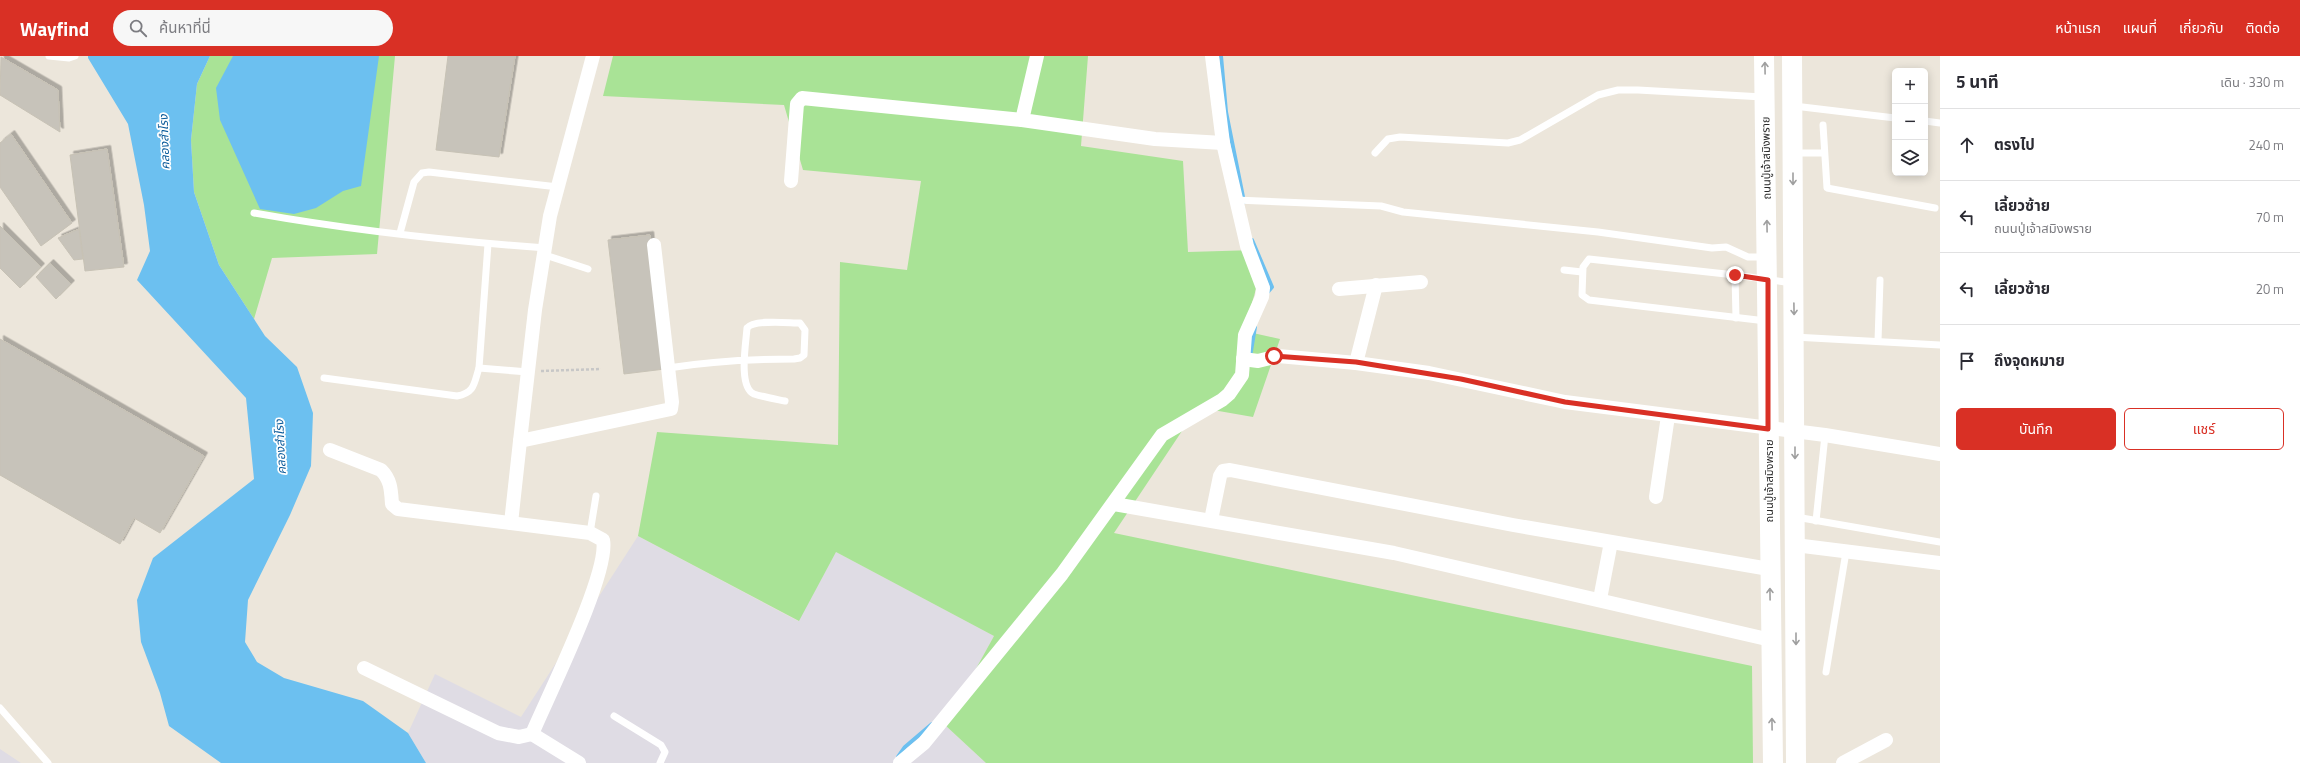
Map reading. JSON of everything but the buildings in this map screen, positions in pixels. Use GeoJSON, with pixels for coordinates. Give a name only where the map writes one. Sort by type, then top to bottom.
{"type":"FeatureCollection","features":[{"type":"Feature","properties":{"kind":"main road","name":"ถนนปู่เจ้าสมิงพราย"},"geometry":{"type":"LineString","coordinates":[[1764,56],[1768,257],[1768,429],[1773,763]]}},
{"type":"Feature","properties":{"kind":"main road"},"geometry":{"type":"LineString","coordinates":[[1792,56],[1796,763]]}},
{"type":"Feature","properties":{"kind":"street"},"geometry":{"type":"LineString","coordinates":[[511,523],[535,310],[546,252],[550,216],[593,56]]}},
{"type":"Feature","properties":{"kind":"street"},"geometry":{"type":"LineString","coordinates":[[1022,120],[1037,56]]}},
{"type":"Feature","properties":{"kind":"street"},"geometry":{"type":"LineString","coordinates":[[900,763],[924,743],[1120,505],[1162,435],[1222,400],[1229,394],[1249,360],[1245,335],[1262,297],[1263,288],[1247,246],[1242,200],[1223,143],[1212,56]]}},
{"type":"Feature","properties":{"kind":"street"},"geometry":{"type":"LineString","coordinates":[[791,181],[797,104],[802,98],[1022,120],[1155,139],[1223,143]]}},
{"type":"Feature","properties":{"kind":"street"},"geometry":{"type":"LineString","coordinates":[[520,440],[671,409],[672,402],[654,245]]}},
{"type":"Feature","properties":{"kind":"street"},"geometry":{"type":"LineString","coordinates":[[1339,290],[1376,285],[1421,282]]}},
{"type":"Feature","properties":{"kind":"street"},"geometry":{"type":"LineString","coordinates":[[1356,362],[1376,285]]}},
{"type":"Feature","properties":{"kind":"street"},"geometry":{"type":"LineString","coordinates":[[1249,360],[1278,356],[1356,362],[1448,377],[1565,402],[1768,429],[1825,435],[1940,454]]}},
{"type":"Feature","properties":{"kind":"street"},"geometry":{"type":"LineString","coordinates":[[1656,497],[1668,416]]}},
{"type":"Feature","properties":{"kind":"street"},"geometry":{"type":"LineString","coordinates":[[330,450],[381,470],[391,486],[392,504],[398,509],[590,533],[603,540],[605,547],[598,577],[586,609],[532,734]]}},
{"type":"Feature","properties":{"kind":"street"},"geometry":{"type":"LineString","coordinates":[[1211,520],[1220,476],[1223,471],[1230,470],[1611,542],[1770,569]]}},
{"type":"Feature","properties":{"kind":"street"},"geometry":{"type":"LineString","coordinates":[[1120,505],[1394,553],[1600,599],[1771,640]]}},
{"type":"Feature","properties":{"kind":"street"},"geometry":{"type":"LineString","coordinates":[[1600,599],[1611,542]]}},
{"type":"Feature","properties":{"kind":"street"},"geometry":{"type":"LineString","coordinates":[[1795,545],[1940,563]]}},
{"type":"Feature","properties":{"kind":"street"},"geometry":{"type":"LineString","coordinates":[[364,668],[498,733],[518,737],[532,734],[578,763]]}},
{"type":"Feature","properties":{"kind":"street"},"geometry":{"type":"LineString","coordinates":[[1842,763],[1886,740]]}},
{"type":"Feature","properties":{"kind":"lane"},"geometry":{"type":"LineString","coordinates":[[49,56],[69,58],[75,56]]}},
{"type":"Feature","properties":{"kind":"lane"},"geometry":{"type":"LineString","coordinates":[[1375,153],[1388,139],[1400,137],[1508,143],[1520,140],[1598,95],[1618,90],[1765,97]]}},
{"type":"Feature","properties":{"kind":"lane"},"geometry":{"type":"LineString","coordinates":[[1792,106],[1892,118]]}},
{"type":"Feature","properties":{"kind":"lane"},"geometry":{"type":"LineString","coordinates":[[1928,121],[1940,123]]}},
{"type":"Feature","properties":{"kind":"lane"},"geometry":{"type":"LineString","coordinates":[[1823,125],[1827,188],[1935,208]]}},
{"type":"Feature","properties":{"kind":"lane"},"geometry":{"type":"LineString","coordinates":[[1793,153],[1824,153]]}},
{"type":"Feature","properties":{"kind":"lane"},"geometry":{"type":"LineString","coordinates":[[400,233],[414,182],[422,173],[429,172],[558,187]]}},
{"type":"Feature","properties":{"kind":"lane"},"geometry":{"type":"LineString","coordinates":[[1242,200],[1381,206],[1403,212],[1598,232],[1712,248],[1726,247],[1748,257],[1768,257]]}},
{"type":"Feature","properties":{"kind":"lane"},"geometry":{"type":"LineString","coordinates":[[254,213],[320,224],[546,252],[588,269]]}},
{"type":"Feature","properties":{"kind":"lane"},"geometry":{"type":"LineString","coordinates":[[324,378],[457,396],[467,394],[472,389],[479,368],[488,244]]}},
{"type":"Feature","properties":{"kind":"lane"},"geometry":{"type":"LineString","coordinates":[[1768,321],[1589,300],[1582,295],[1583,267],[1589,260],[1735,275],[1794,283]]}},
{"type":"Feature","properties":{"kind":"lane"},"geometry":{"type":"LineString","coordinates":[[1564,270],[1582,272]]}},
{"type":"Feature","properties":{"kind":"lane"},"geometry":{"type":"LineString","coordinates":[[1735,275],[1736,318]]}},
{"type":"Feature","properties":{"kind":"lane"},"geometry":{"type":"LineString","coordinates":[[1878,341],[1880,280]]}},
{"type":"Feature","properties":{"kind":"lane"},"geometry":{"type":"LineString","coordinates":[[668,368],[712,361],[745,359],[800,358],[804,355],[803,326],[800,323],[749,324],[746,328],[745,359],[746,388],[753,393],[785,401]]}},
{"type":"Feature","properties":{"kind":"lane"},"geometry":{"type":"LineString","coordinates":[[1794,337],[1940,345]]}},
{"type":"Feature","properties":{"kind":"lane"},"geometry":{"type":"LineString","coordinates":[[479,368],[528,372]]}},
{"type":"Feature","properties":{"kind":"lane"},"geometry":{"type":"LineString","coordinates":[[1816,521],[1825,435]]}},
{"type":"Feature","properties":{"kind":"lane"},"geometry":{"type":"LineString","coordinates":[[590,533],[596,496]]}},
{"type":"Feature","properties":{"kind":"lane"},"geometry":{"type":"LineString","coordinates":[[1795,517],[1940,542]]}},
{"type":"Feature","properties":{"kind":"lane"},"geometry":{"type":"LineString","coordinates":[[1826,672],[1846,552]]}},
{"type":"Feature","properties":{"kind":"lane"},"geometry":{"type":"LineString","coordinates":[[0,708],[48,763]]}},
{"type":"Feature","properties":{"kind":"lane"},"geometry":{"type":"LineString","coordinates":[[614,716],[661,745],[665,752],[660,763]]}},
{"type":"Feature","properties":{"kind":"path"},"geometry":{"type":"LineString","coordinates":[[528,372],[601,369]]}},
{"type":"Feature","properties":{"kind":"shaded area"},"geometry":{"type":"Polygon","coordinates":[[[638,536],[798,621],[836,552],[994,636],[945,725],[986,763],[426,763],[408,733],[435,674],[521,717],[638,536]]]}},
{"type":"Feature","properties":{"kind":"shaded area"},"geometry":{"type":"Polygon","coordinates":[[[0,749],[21,763],[0,763],[0,749]]]}},
{"type":"Feature","properties":{"kind":"green space"},"geometry":{"type":"Polygon","coordinates":[[[210,56],[395,56],[377,254],[272,258],[254,319],[219,265],[194,192],[191,140],[197,84],[210,56]]]}},
{"type":"Feature","properties":{"kind":"green space"},"geometry":{"type":"Polygon","coordinates":[[[613,56],[1088,56],[1081,146],[1183,161],[1188,252],[1256,250],[1256,289],[1244,331],[1280,339],[1253,417],[1213,410],[1184,428],[1114,533],[1752,666],[1753,763],[986,763],[945,725],[994,636],[836,552],[799,621],[638,536],[657,432],[838,445],[840,262],[907,270],[921,181],[803,170],[784,105],[603,96],[613,56]]]}},
{"type":"Feature","properties":{"kind":"water","name":"คลองสำโรง"},"geometry":{"type":"Polygon","coordinates":[[[88,56],[210,56],[197,84],[191,140],[194,192],[219,265],[265,336],[297,367],[313,413],[311,466],[290,515],[248,600],[245,642],[257,662],[284,678],[363,701],[408,733],[426,763],[221,763],[169,726],[160,693],[141,642],[137,600],[153,558],[254,479],[246,398],[137,280],[150,251],[144,205],[128,124],[88,56]]]}},
{"type":"Feature","properties":{"kind":"water"},"geometry":{"type":"Polygon","coordinates":[[[233,56],[379,56],[361,186],[343,191],[316,208],[294,214],[260,209],[220,120],[216,88],[233,56]]]}},
{"type":"Feature","properties":{"kind":"waterway"},"geometry":{"type":"LineString","coordinates":[[1221,56],[1226,112],[1244,202]]}},
{"type":"Feature","properties":{"kind":"waterway"},"geometry":{"type":"LineString","coordinates":[[1252,240],[1272,287],[1267,293]]}},
{"type":"Feature","properties":{"kind":"waterway"},"geometry":{"type":"LineString","coordinates":[[1250,357],[1255,327]]}},
{"type":"Feature","properties":{"kind":"waterway"},"geometry":{"type":"LineString","coordinates":[[898,757],[905,747],[932,724]]}},
{"type":"Feature","properties":{"kind":"route"},"geometry":{"type":"LineString","coordinates":[[1274,356],[1312,360],[1356,362],[1461,379],[1565,402],[1768,429],[1768,280],[1735,275]]}}]}
